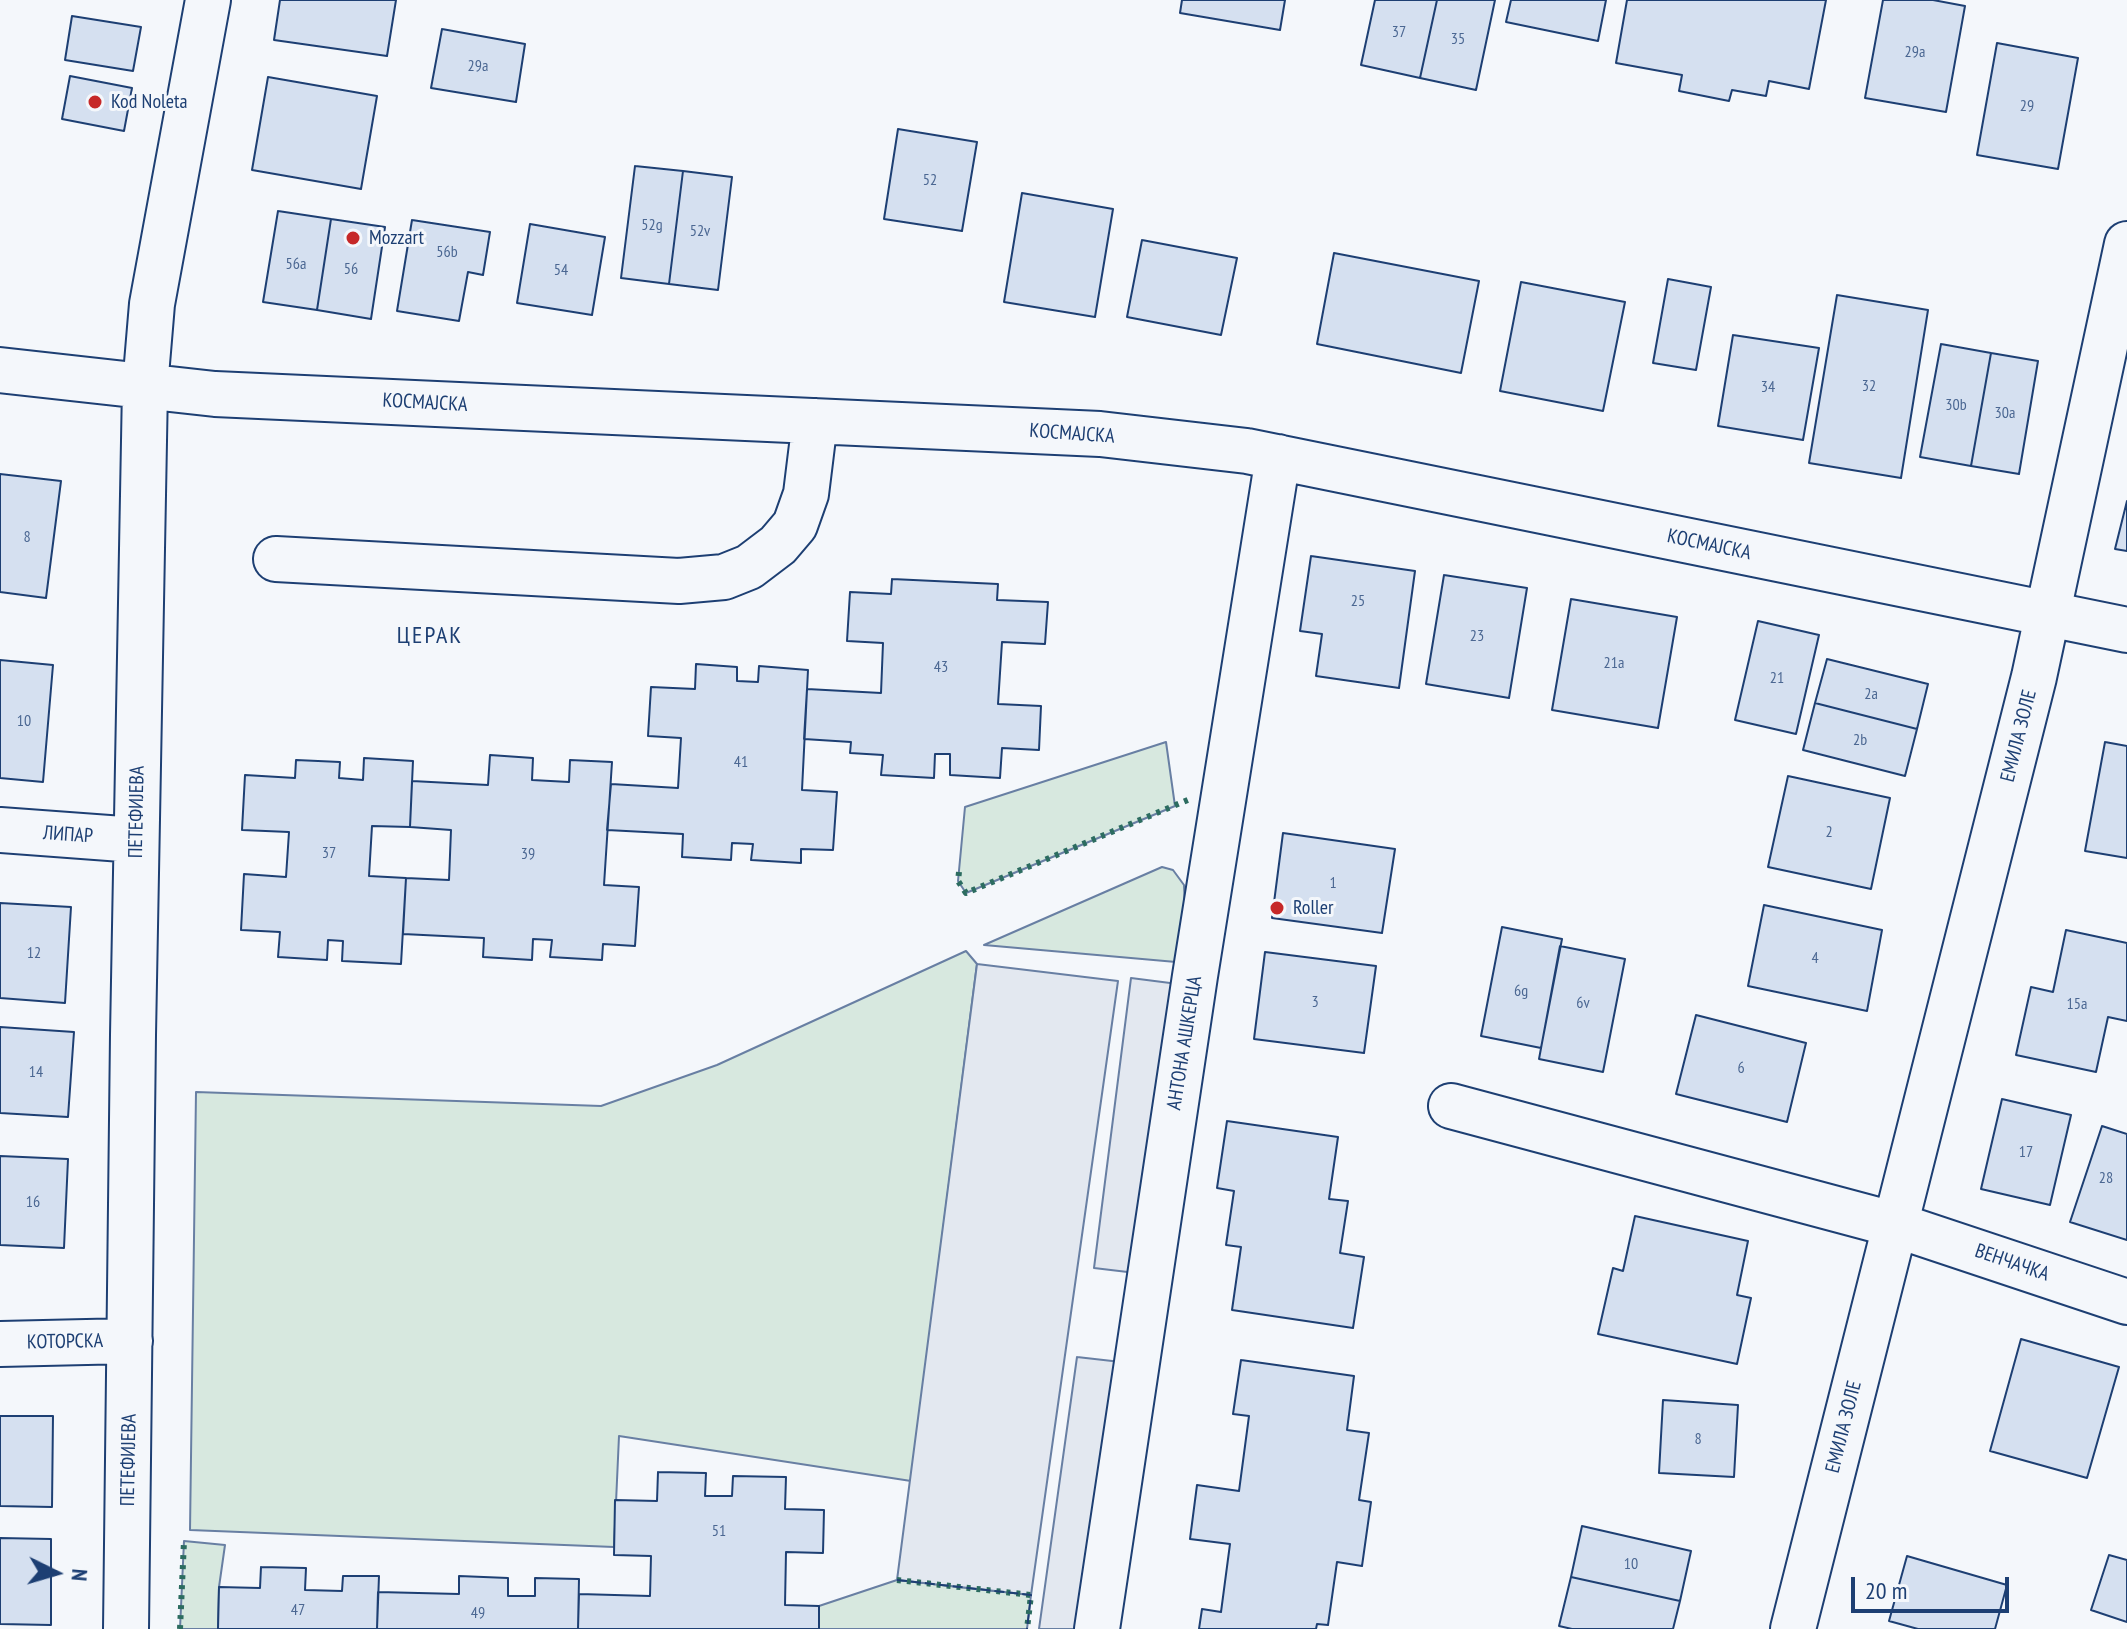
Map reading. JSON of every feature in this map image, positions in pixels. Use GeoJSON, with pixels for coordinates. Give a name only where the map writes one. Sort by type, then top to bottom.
{"type":"FeatureCollection","features":[{"type":"Feature","properties":{"kind":"street","name":"ПЕТЕФИЈЕВА"},"geometry":{"type":"LineString","coordinates":[[126,1629],[145,387],[152,304],[208,0]]}},
{"type":"Feature","properties":{"kind":"street","name":"ЕМИЛА ЗОЛЕ"},"geometry":{"type":"LineString","coordinates":[[1793,1629],[2034,677],[2127,244]]}},
{"type":"Feature","properties":{"kind":"street","name":"КОСМАЈСКА"},"geometry":{"type":"LineString","coordinates":[[0,370],[215,394],[1100,434],[1247,451],[2127,630]]}},
{"type":"Feature","properties":{"kind":"street"},"geometry":{"type":"LineString","coordinates":[[276,559],[679,581],[724,577],[759,560],[778,545],[795,525],[806,494],[815,421]]}},
{"type":"Feature","properties":{"kind":"street","name":"АНТОНА АШКЕРЦА"},"geometry":{"type":"LineString","coordinates":[[1097,1629],[1190,1007],[1278,457]]}},
{"type":"Feature","properties":{"kind":"street","name":"ЛИПАР"},"geometry":{"type":"LineString","coordinates":[[0,830],[136,840]]}},
{"type":"Feature","properties":{"kind":"street"},"geometry":{"type":"LineString","coordinates":[[1451,1106],[1896,1225]]}},
{"type":"Feature","properties":{"kind":"street","name":"ВЕНЧАЧКА"},"geometry":{"type":"LineString","coordinates":[[1896,1225],[2127,1302]]}},
{"type":"Feature","properties":{"kind":"street","name":"КОТОРСКА"},"geometry":{"type":"LineString","coordinates":[[0,1344],[130,1341]]}},
{"type":"Feature","properties":{"kind":"shaded area"},"geometry":{"type":"Polygon","coordinates":[[[1166,742],[1175,806],[966,893],[958,881],[965,807],[1166,742]]]}},
{"type":"Feature","properties":{"kind":"shaded area"},"geometry":{"type":"Polygon","coordinates":[[[1162,867],[1173,870],[1184,885],[1185,911],[1176,962],[984,945],[1162,867]]]}},
{"type":"Feature","properties":{"kind":"shaded area"},"geometry":{"type":"Polygon","coordinates":[[[966,951],[977,964],[911,1481],[619,1436],[614,1547],[190,1530],[196,1092],[601,1106],[717,1065],[966,951]]]}},
{"type":"Feature","properties":{"kind":"shaded area"},"geometry":{"type":"Polygon","coordinates":[[[977,964],[1118,981],[1031,1595],[897,1580],[977,964]]]}},
{"type":"Feature","properties":{"kind":"shaded area"},"geometry":{"type":"Polygon","coordinates":[[[1131,978],[1178,984],[1136,1273],[1094,1268],[1131,978]]]}},
{"type":"Feature","properties":{"kind":"shaded area"},"geometry":{"type":"Polygon","coordinates":[[[1077,1357],[1121,1362],[1079,1629],[1039,1629],[1077,1357]]]}},
{"type":"Feature","properties":{"kind":"shaded area"},"geometry":{"type":"Polygon","coordinates":[[[184,1541],[225,1545],[219,1587],[218,1629],[180,1629],[184,1541]]]}},
{"type":"Feature","properties":{"kind":"shaded area"},"geometry":{"type":"Polygon","coordinates":[[[897,1580],[1031,1595],[1027,1629],[819,1629],[819,1606],[897,1580]]]}},
{"type":"Feature","properties":{"kind":"building"},"geometry":{"type":"Polygon","coordinates":[[[280,0],[396,0],[387,56],[274,40],[280,0]]]}},
{"type":"Feature","properties":{"kind":"building"},"geometry":{"type":"Polygon","coordinates":[[[1182,0],[1285,0],[1280,30],[1180,13],[1182,0]]]}},
{"type":"Feature","properties":{"kind":"building"},"geometry":{"type":"Polygon","coordinates":[[[1375,0],[1437,0],[1420,78],[1361,65],[1375,0]]]}},
{"type":"Feature","properties":{"kind":"building"},"geometry":{"type":"Polygon","coordinates":[[[1437,0],[1495,0],[1476,90],[1420,78],[1437,0]]]}},
{"type":"Feature","properties":{"kind":"building"},"geometry":{"type":"Polygon","coordinates":[[[1511,0],[1606,0],[1598,41],[1506,22],[1511,0]]]}},
{"type":"Feature","properties":{"kind":"building"},"geometry":{"type":"Polygon","coordinates":[[[1627,0],[1826,0],[1809,89],[1769,81],[1766,96],[1732,90],[1729,101],[1679,91],[1682,75],[1616,63],[1627,0]]]}},
{"type":"Feature","properties":{"kind":"building"},"geometry":{"type":"Polygon","coordinates":[[[1883,0],[1933,0],[1965,6],[1946,112],[1865,98],[1883,0]]]}},
{"type":"Feature","properties":{"kind":"building"},"geometry":{"type":"Polygon","coordinates":[[[72,16],[141,27],[133,71],[65,60],[72,16]]]}},
{"type":"Feature","properties":{"kind":"building"},"geometry":{"type":"Polygon","coordinates":[[[442,29],[525,44],[516,102],[431,88],[442,29]]]}},
{"type":"Feature","properties":{"kind":"building"},"geometry":{"type":"Polygon","coordinates":[[[1997,43],[2078,58],[2058,169],[1977,155],[1997,43]]]}},
{"type":"Feature","properties":{"kind":"building"},"geometry":{"type":"Polygon","coordinates":[[[70,76],[132,88],[124,131],[62,119],[70,76]]]}},
{"type":"Feature","properties":{"kind":"building"},"geometry":{"type":"Polygon","coordinates":[[[268,77],[377,96],[361,189],[252,170],[268,77]]]}},
{"type":"Feature","properties":{"kind":"building"},"geometry":{"type":"Polygon","coordinates":[[[898,129],[977,142],[962,231],[884,219],[898,129]]]}},
{"type":"Feature","properties":{"kind":"building"},"geometry":{"type":"Polygon","coordinates":[[[635,166],[683,171],[669,284],[621,278],[635,166]]]}},
{"type":"Feature","properties":{"kind":"building"},"geometry":{"type":"Polygon","coordinates":[[[683,171],[732,177],[718,290],[669,284],[683,171]]]}},
{"type":"Feature","properties":{"kind":"building"},"geometry":{"type":"Polygon","coordinates":[[[1022,193],[1113,209],[1095,317],[1004,302],[1022,193]]]}},
{"type":"Feature","properties":{"kind":"building"},"geometry":{"type":"Polygon","coordinates":[[[278,211],[331,219],[317,310],[263,302],[278,211]]]}},
{"type":"Feature","properties":{"kind":"building"},"geometry":{"type":"Polygon","coordinates":[[[331,219],[385,227],[371,319],[317,310],[331,219]]]}},
{"type":"Feature","properties":{"kind":"building"},"geometry":{"type":"Polygon","coordinates":[[[412,220],[490,232],[483,275],[468,272],[459,321],[397,311],[412,220]]]}},
{"type":"Feature","properties":{"kind":"building"},"geometry":{"type":"Polygon","coordinates":[[[530,224],[605,237],[592,315],[517,303],[530,224]]]}},
{"type":"Feature","properties":{"kind":"building"},"geometry":{"type":"Polygon","coordinates":[[[1142,240],[1237,258],[1221,335],[1127,317],[1142,240]]]}},
{"type":"Feature","properties":{"kind":"building"},"geometry":{"type":"Polygon","coordinates":[[[1334,253],[1479,281],[1461,373],[1317,344],[1334,253]]]}},
{"type":"Feature","properties":{"kind":"building"},"geometry":{"type":"Polygon","coordinates":[[[1668,279],[1711,287],[1696,370],[1653,363],[1668,279]]]}},
{"type":"Feature","properties":{"kind":"building"},"geometry":{"type":"Polygon","coordinates":[[[1521,282],[1625,302],[1603,411],[1500,391],[1521,282]]]}},
{"type":"Feature","properties":{"kind":"building"},"geometry":{"type":"Polygon","coordinates":[[[1837,295],[1928,310],[1901,478],[1809,463],[1837,295]]]}},
{"type":"Feature","properties":{"kind":"building"},"geometry":{"type":"Polygon","coordinates":[[[1733,335],[1819,348],[1803,440],[1718,426],[1733,335]]]}},
{"type":"Feature","properties":{"kind":"building"},"geometry":{"type":"Polygon","coordinates":[[[1941,344],[1991,353],[1971,466],[1920,457],[1941,344]]]}},
{"type":"Feature","properties":{"kind":"building"},"geometry":{"type":"Polygon","coordinates":[[[1991,353],[2038,361],[2019,474],[1971,466],[1991,353]]]}},
{"type":"Feature","properties":{"kind":"building"},"geometry":{"type":"Polygon","coordinates":[[[0,474],[61,481],[46,598],[0,592],[0,474]]]}},
{"type":"Feature","properties":{"kind":"building"},"geometry":{"type":"Polygon","coordinates":[[[2127,501],[2127,551],[2115,549],[2127,501]]]}},
{"type":"Feature","properties":{"kind":"building"},"geometry":{"type":"Polygon","coordinates":[[[1311,556],[1415,571],[1399,688],[1316,676],[1322,634],[1300,631],[1311,556]]]}},
{"type":"Feature","properties":{"kind":"building"},"geometry":{"type":"Polygon","coordinates":[[[1444,575],[1527,588],[1509,698],[1426,684],[1444,575]]]}},
{"type":"Feature","properties":{"kind":"building"},"geometry":{"type":"Polygon","coordinates":[[[892,579],[998,584],[997,600],[1048,602],[1045,644],[1002,642],[998,704],[1041,706],[1039,750],[1002,748],[1000,778],[950,775],[950,754],[935,754],[934,778],[881,775],[883,755],[850,753],[851,742],[804,739],[807,689],[881,693],[883,643],[847,641],[850,592],[891,594],[892,579]]]}},
{"type":"Feature","properties":{"kind":"building"},"geometry":{"type":"Polygon","coordinates":[[[1571,599],[1677,617],[1658,728],[1552,710],[1571,599]]]}},
{"type":"Feature","properties":{"kind":"building"},"geometry":{"type":"Polygon","coordinates":[[[1758,621],[1819,635],[1796,734],[1735,720],[1758,621]]]}},
{"type":"Feature","properties":{"kind":"building"},"geometry":{"type":"Polygon","coordinates":[[[1827,659],[1928,684],[1917,729],[1815,703],[1827,659]]]}},
{"type":"Feature","properties":{"kind":"building"},"geometry":{"type":"Polygon","coordinates":[[[0,660],[53,665],[43,782],[0,778],[0,660]]]}},
{"type":"Feature","properties":{"kind":"building"},"geometry":{"type":"Polygon","coordinates":[[[696,664],[737,667],[737,681],[758,682],[759,666],[808,670],[802,790],[837,792],[833,850],[801,849],[801,863],[751,860],[753,844],[732,843],[731,860],[682,857],[683,834],[607,830],[611,784],[678,788],[681,738],[648,736],[651,687],[695,689],[696,664]]]}},
{"type":"Feature","properties":{"kind":"building"},"geometry":{"type":"Polygon","coordinates":[[[1815,703],[1917,729],[1905,776],[1803,750],[1815,703]]]}},
{"type":"Feature","properties":{"kind":"building"},"geometry":{"type":"Polygon","coordinates":[[[2105,742],[2127,746],[2127,858],[2085,851],[2105,742]]]}},
{"type":"Feature","properties":{"kind":"building"},"geometry":{"type":"Polygon","coordinates":[[[490,755],[533,758],[532,780],[569,782],[570,760],[612,762],[604,885],[639,887],[635,946],[603,944],[602,960],[550,957],[552,940],[533,939],[532,960],[483,957],[484,938],[403,934],[406,878],[449,880],[451,830],[410,827],[412,781],[488,785],[490,755]]]}},
{"type":"Feature","properties":{"kind":"building"},"geometry":{"type":"Polygon","coordinates":[[[364,758],[413,761],[410,827],[372,826],[369,876],[406,878],[401,964],[342,961],[343,941],[328,940],[327,960],[278,957],[280,932],[241,930],[244,874],[286,877],[289,832],[242,830],[245,775],[295,778],[296,760],[340,762],[339,778],[363,780],[364,758]]]}},
{"type":"Feature","properties":{"kind":"building"},"geometry":{"type":"Polygon","coordinates":[[[1788,776],[1890,798],[1871,889],[1768,867],[1788,776]]]}},
{"type":"Feature","properties":{"kind":"building"},"geometry":{"type":"Polygon","coordinates":[[[1283,833],[1395,849],[1382,933],[1272,918],[1283,833]]]}},
{"type":"Feature","properties":{"kind":"building"},"geometry":{"type":"Polygon","coordinates":[[[0,903],[71,907],[65,1003],[0,998],[0,903]]]}},
{"type":"Feature","properties":{"kind":"building"},"geometry":{"type":"Polygon","coordinates":[[[1764,905],[1882,930],[1867,1011],[1748,986],[1764,905]]]}},
{"type":"Feature","properties":{"kind":"building"},"geometry":{"type":"Polygon","coordinates":[[[1502,927],[1562,939],[1541,1048],[1481,1036],[1502,927]]]}},
{"type":"Feature","properties":{"kind":"building"},"geometry":{"type":"Polygon","coordinates":[[[2066,930],[2127,943],[2127,1021],[2108,1017],[2096,1072],[2016,1055],[2031,987],[2053,992],[2066,930]]]}},
{"type":"Feature","properties":{"kind":"building"},"geometry":{"type":"Polygon","coordinates":[[[1560,946],[1625,959],[1603,1072],[1539,1059],[1560,946]]]}},
{"type":"Feature","properties":{"kind":"building"},"geometry":{"type":"Polygon","coordinates":[[[1265,952],[1376,966],[1364,1053],[1254,1039],[1265,952]]]}},
{"type":"Feature","properties":{"kind":"building"},"geometry":{"type":"Polygon","coordinates":[[[1696,1015],[1806,1043],[1787,1122],[1676,1094],[1696,1015]]]}},
{"type":"Feature","properties":{"kind":"building"},"geometry":{"type":"Polygon","coordinates":[[[0,1027],[74,1032],[68,1117],[0,1113],[0,1027]]]}},
{"type":"Feature","properties":{"kind":"building"},"geometry":{"type":"Polygon","coordinates":[[[2002,1099],[2071,1115],[2050,1205],[1981,1189],[2002,1099]]]}},
{"type":"Feature","properties":{"kind":"building"},"geometry":{"type":"Polygon","coordinates":[[[1227,1121],[1338,1137],[1329,1199],[1348,1201],[1340,1253],[1364,1257],[1353,1328],[1232,1310],[1241,1247],[1226,1245],[1234,1191],[1217,1188],[1227,1121]]]}},
{"type":"Feature","properties":{"kind":"building"},"geometry":{"type":"Polygon","coordinates":[[[2102,1126],[2127,1134],[2127,1240],[2070,1222],[2102,1126]]]}},
{"type":"Feature","properties":{"kind":"building"},"geometry":{"type":"Polygon","coordinates":[[[0,1156],[68,1159],[64,1248],[0,1245],[0,1156]]]}},
{"type":"Feature","properties":{"kind":"building"},"geometry":{"type":"Polygon","coordinates":[[[1635,1216],[1748,1241],[1737,1295],[1751,1298],[1737,1364],[1598,1334],[1613,1268],[1623,1271],[1635,1216]]]}},
{"type":"Feature","properties":{"kind":"building"},"geometry":{"type":"Polygon","coordinates":[[[2021,1339],[2119,1367],[2087,1478],[1990,1451],[2021,1339]]]}},
{"type":"Feature","properties":{"kind":"building"},"geometry":{"type":"Polygon","coordinates":[[[1241,1360],[1354,1376],[1347,1430],[1369,1433],[1359,1500],[1371,1502],[1362,1566],[1337,1562],[1328,1625],[1317,1624],[1316,1629],[1199,1629],[1202,1609],[1221,1612],[1230,1544],[1190,1539],[1197,1485],[1239,1491],[1249,1416],[1233,1414],[1241,1360]]]}},
{"type":"Feature","properties":{"kind":"building"},"geometry":{"type":"Polygon","coordinates":[[[1663,1400],[1738,1405],[1734,1477],[1659,1473],[1663,1400]]]}},
{"type":"Feature","properties":{"kind":"building"},"geometry":{"type":"Polygon","coordinates":[[[0,1416],[53,1416],[52,1507],[0,1506],[0,1416]]]}},
{"type":"Feature","properties":{"kind":"building"},"geometry":{"type":"Polygon","coordinates":[[[658,1472],[706,1473],[705,1496],[732,1496],[733,1476],[786,1477],[785,1509],[824,1510],[823,1553],[786,1552],[785,1605],[819,1606],[819,1629],[578,1629],[579,1594],[650,1596],[651,1556],[614,1555],[615,1500],[657,1501],[658,1472]]]}},
{"type":"Feature","properties":{"kind":"building"},"geometry":{"type":"Polygon","coordinates":[[[1582,1526],[1691,1551],[1680,1601],[1571,1577],[1582,1526]]]}},
{"type":"Feature","properties":{"kind":"building"},"geometry":{"type":"Polygon","coordinates":[[[0,1538],[51,1539],[51,1625],[0,1624],[0,1538]]]}},
{"type":"Feature","properties":{"kind":"building"},"geometry":{"type":"Polygon","coordinates":[[[2109,1555],[2127,1560],[2127,1622],[2091,1610],[2109,1555]]]}},
{"type":"Feature","properties":{"kind":"building"},"geometry":{"type":"Polygon","coordinates":[[[1907,1556],[2007,1585],[1995,1629],[1918,1629],[1889,1621],[1907,1556]]]}},
{"type":"Feature","properties":{"kind":"building"},"geometry":{"type":"Polygon","coordinates":[[[261,1567],[306,1568],[305,1590],[342,1591],[343,1576],[379,1576],[377,1629],[218,1629],[219,1587],[260,1588],[261,1567]]]}},
{"type":"Feature","properties":{"kind":"building"},"geometry":{"type":"Polygon","coordinates":[[[459,1576],[508,1578],[508,1596],[535,1596],[535,1578],[579,1579],[578,1629],[377,1629],[378,1592],[459,1594],[459,1576]]]}},
{"type":"Feature","properties":{"kind":"building"},"geometry":{"type":"Polygon","coordinates":[[[1571,1577],[1680,1601],[1673,1629],[1572,1629],[1559,1626],[1571,1577]]]}},
{"type":"Feature","properties":{"kind":"hedge"},"geometry":{"type":"LineString","coordinates":[[959,872],[958,881],[966,893],[1190,799]]}},
{"type":"Feature","properties":{"kind":"hedge"},"geometry":{"type":"LineString","coordinates":[[180,1629],[184,1541]]}},
{"type":"Feature","properties":{"kind":"hedge"},"geometry":{"type":"LineString","coordinates":[[897,1580],[1031,1595],[1027,1629]]}},
{"type":"Feature","properties":{"kind":"fence"},"geometry":{"type":"LineString","coordinates":[[897,1580],[1031,1595],[1027,1629]]}},
{"type":"Feature","properties":{"kind":"place","name":"Kod Noleta"},"geometry":{"type":"Point","coordinates":[95,102]}},
{"type":"Feature","properties":{"kind":"place","name":"Mozzart"},"geometry":{"type":"Point","coordinates":[353,238]}},
{"type":"Feature","properties":{"kind":"place","name":"Roller"},"geometry":{"type":"Point","coordinates":[1277,908]}},
{"type":"Feature","properties":{"kind":"district","name":"ЦЕРАК"},"geometry":{"type":"Point","coordinates":[430,636]}}]}
